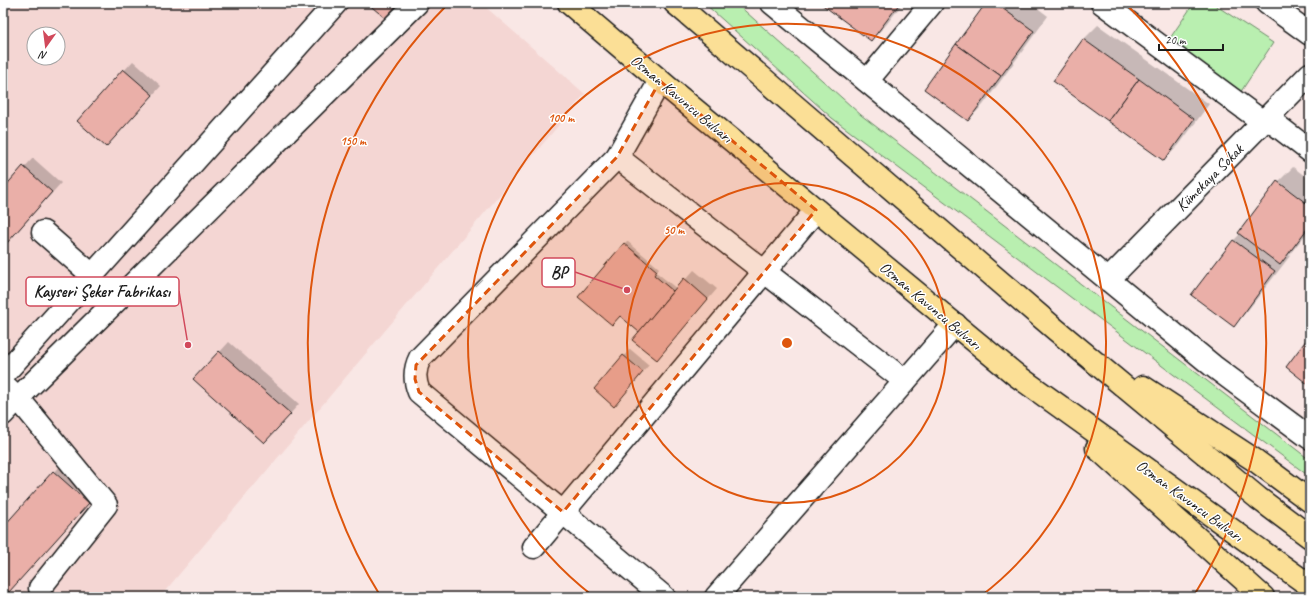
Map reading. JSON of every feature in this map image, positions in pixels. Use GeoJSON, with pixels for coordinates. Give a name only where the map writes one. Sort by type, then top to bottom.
{"type":"FeatureCollection","features":[{"type":"Feature","properties":{"kind":"highway","name":"Osman Kavuncu Bulvarı"},"geometry":{"type":"LineString","coordinates":[[569,3],[660,81],[1016,375],[1310,586]]}},
{"type":"Feature","properties":{"kind":"highway"},"geometry":{"type":"LineString","coordinates":[[675,3],[1055,329],[1258,498],[1310,537]]}},
{"type":"Feature","properties":{"kind":"highway"},"geometry":{"type":"LineString","coordinates":[[1055,329],[1256,461],[1310,501]]}},
{"type":"Feature","properties":{"kind":"highway"},"geometry":{"type":"LineString","coordinates":[[1016,375],[1263,597]]}},
{"type":"Feature","properties":{"kind":"street"},"geometry":{"type":"LineString","coordinates":[[3,375],[336,3]]}},
{"type":"Feature","properties":{"kind":"street"},"geometry":{"type":"LineString","coordinates":[[3,414],[10,391],[417,3]]}},
{"type":"Feature","properties":{"kind":"street"},"geometry":{"type":"LineString","coordinates":[[772,3],[1213,366],[1310,438]]}},
{"type":"Feature","properties":{"kind":"street"},"geometry":{"type":"LineString","coordinates":[[1102,3],[1310,151]]}},
{"type":"Feature","properties":{"kind":"street"},"geometry":{"type":"LineString","coordinates":[[1267,3],[1310,34]]}},
{"type":"Feature","properties":{"kind":"street"},"geometry":{"type":"LineString","coordinates":[[867,81],[929,4]]}},
{"type":"Feature","properties":{"kind":"street","name":"Kümekaya Sokak"},"geometry":{"type":"LineString","coordinates":[[1108,280],[1310,74]]}},
{"type":"Feature","properties":{"kind":"street"},"geometry":{"type":"LineString","coordinates":[[660,81],[618,157],[420,358],[416,365],[415,379],[419,392],[664,597]]}},
{"type":"Feature","properties":{"kind":"street"},"geometry":{"type":"LineString","coordinates":[[618,157],[905,380]]}},
{"type":"Feature","properties":{"kind":"street"},"geometry":{"type":"LineString","coordinates":[[534,547],[816,210]]}},
{"type":"Feature","properties":{"kind":"street"},"geometry":{"type":"LineString","coordinates":[[42,232],[92,275]]}},
{"type":"Feature","properties":{"kind":"street"},"geometry":{"type":"LineString","coordinates":[[716,597],[955,324]]}},
{"type":"Feature","properties":{"kind":"street"},"geometry":{"type":"LineString","coordinates":[[10,391],[106,506],[40,588]]}},
{"type":"Feature","properties":{"kind":"highlighted area"},"geometry":{"type":"Polygon","coordinates":[[[660,81],[816,210],[563,512],[419,392],[415,379],[416,365],[617,157],[660,81]]]}},
{"type":"Feature","properties":{"kind":"shaded area"},"geometry":{"type":"Polygon","coordinates":[[[3,3],[481,3],[585,94],[160,597],[3,597],[3,3]]]}},
{"type":"Feature","properties":{"kind":"green space"},"geometry":{"type":"Polygon","coordinates":[[[704,3],[736,3],[861,115],[1310,460],[1310,477],[832,118],[704,3]]]}},
{"type":"Feature","properties":{"kind":"green space"},"geometry":{"type":"Polygon","coordinates":[[[1194,3],[1212,3],[1273,43],[1240,93],[1166,44],[1194,3]]]}},
{"type":"Feature","properties":{"kind":"building"},"geometry":{"type":"Polygon","coordinates":[[[367,3],[399,3],[385,18],[367,3]]]}},
{"type":"Feature","properties":{"kind":"building"},"geometry":{"type":"Polygon","coordinates":[[[820,3],[900,3],[871,41],[820,3]]]}},
{"type":"Feature","properties":{"kind":"building"},"geometry":{"type":"Polygon","coordinates":[[[986,3],[995,3],[1034,31],[1001,76],[956,44],[986,3]]]}},
{"type":"Feature","properties":{"kind":"building"},"geometry":{"type":"Polygon","coordinates":[[[1083,39],[1139,79],[1108,121],[1053,81],[1083,39]]]}},
{"type":"Feature","properties":{"kind":"building"},"geometry":{"type":"Polygon","coordinates":[[[956,44],[1001,76],[968,121],[924,89],[956,44]]]}},
{"type":"Feature","properties":{"kind":"building"},"geometry":{"type":"Polygon","coordinates":[[[123,69],[153,95],[106,147],[77,121],[123,69]]]}},
{"type":"Feature","properties":{"kind":"building"},"geometry":{"type":"Polygon","coordinates":[[[1139,79],[1194,119],[1164,161],[1108,121],[1139,79]]]}},
{"type":"Feature","properties":{"kind":"building"},"geometry":{"type":"Polygon","coordinates":[[[23,166],[52,192],[7,243],[3,239],[3,189],[23,166]]]}},
{"type":"Feature","properties":{"kind":"building"},"geometry":{"type":"Polygon","coordinates":[[[1277,181],[1310,206],[1310,225],[1280,265],[1238,233],[1277,181]]]}},
{"type":"Feature","properties":{"kind":"building"},"geometry":{"type":"Polygon","coordinates":[[[1233,240],[1275,271],[1234,327],[1191,295],[1233,240]]]}},
{"type":"Feature","properties":{"kind":"building"},"geometry":{"type":"Polygon","coordinates":[[[624,243],[657,271],[654,275],[673,291],[639,332],[620,316],[612,325],[578,297],[624,243]]]}},
{"type":"Feature","properties":{"kind":"building"},"geometry":{"type":"Polygon","coordinates":[[[684,278],[708,299],[657,360],[632,340],[684,278]]]}},
{"type":"Feature","properties":{"kind":"building"},"geometry":{"type":"Polygon","coordinates":[[[1310,335],[1310,386],[1286,367],[1310,335]]]}},
{"type":"Feature","properties":{"kind":"building"},"geometry":{"type":"Polygon","coordinates":[[[219,351],[291,414],[264,443],[193,379],[219,351]]]}},
{"type":"Feature","properties":{"kind":"building"},"geometry":{"type":"Polygon","coordinates":[[[623,355],[643,372],[614,407],[594,389],[623,355]]]}},
{"type":"Feature","properties":{"kind":"building"},"geometry":{"type":"Polygon","coordinates":[[[53,471],[89,503],[9,592],[3,587],[3,527],[53,471]]]}},
{"type":"Feature","properties":{"kind":"place","name":"BP"},"geometry":{"type":"Point","coordinates":[627,290]}},
{"type":"Feature","properties":{"kind":"place","name":"Kayseri Şeker Fabrikası"},"geometry":{"type":"Point","coordinates":[188,345]}}]}
